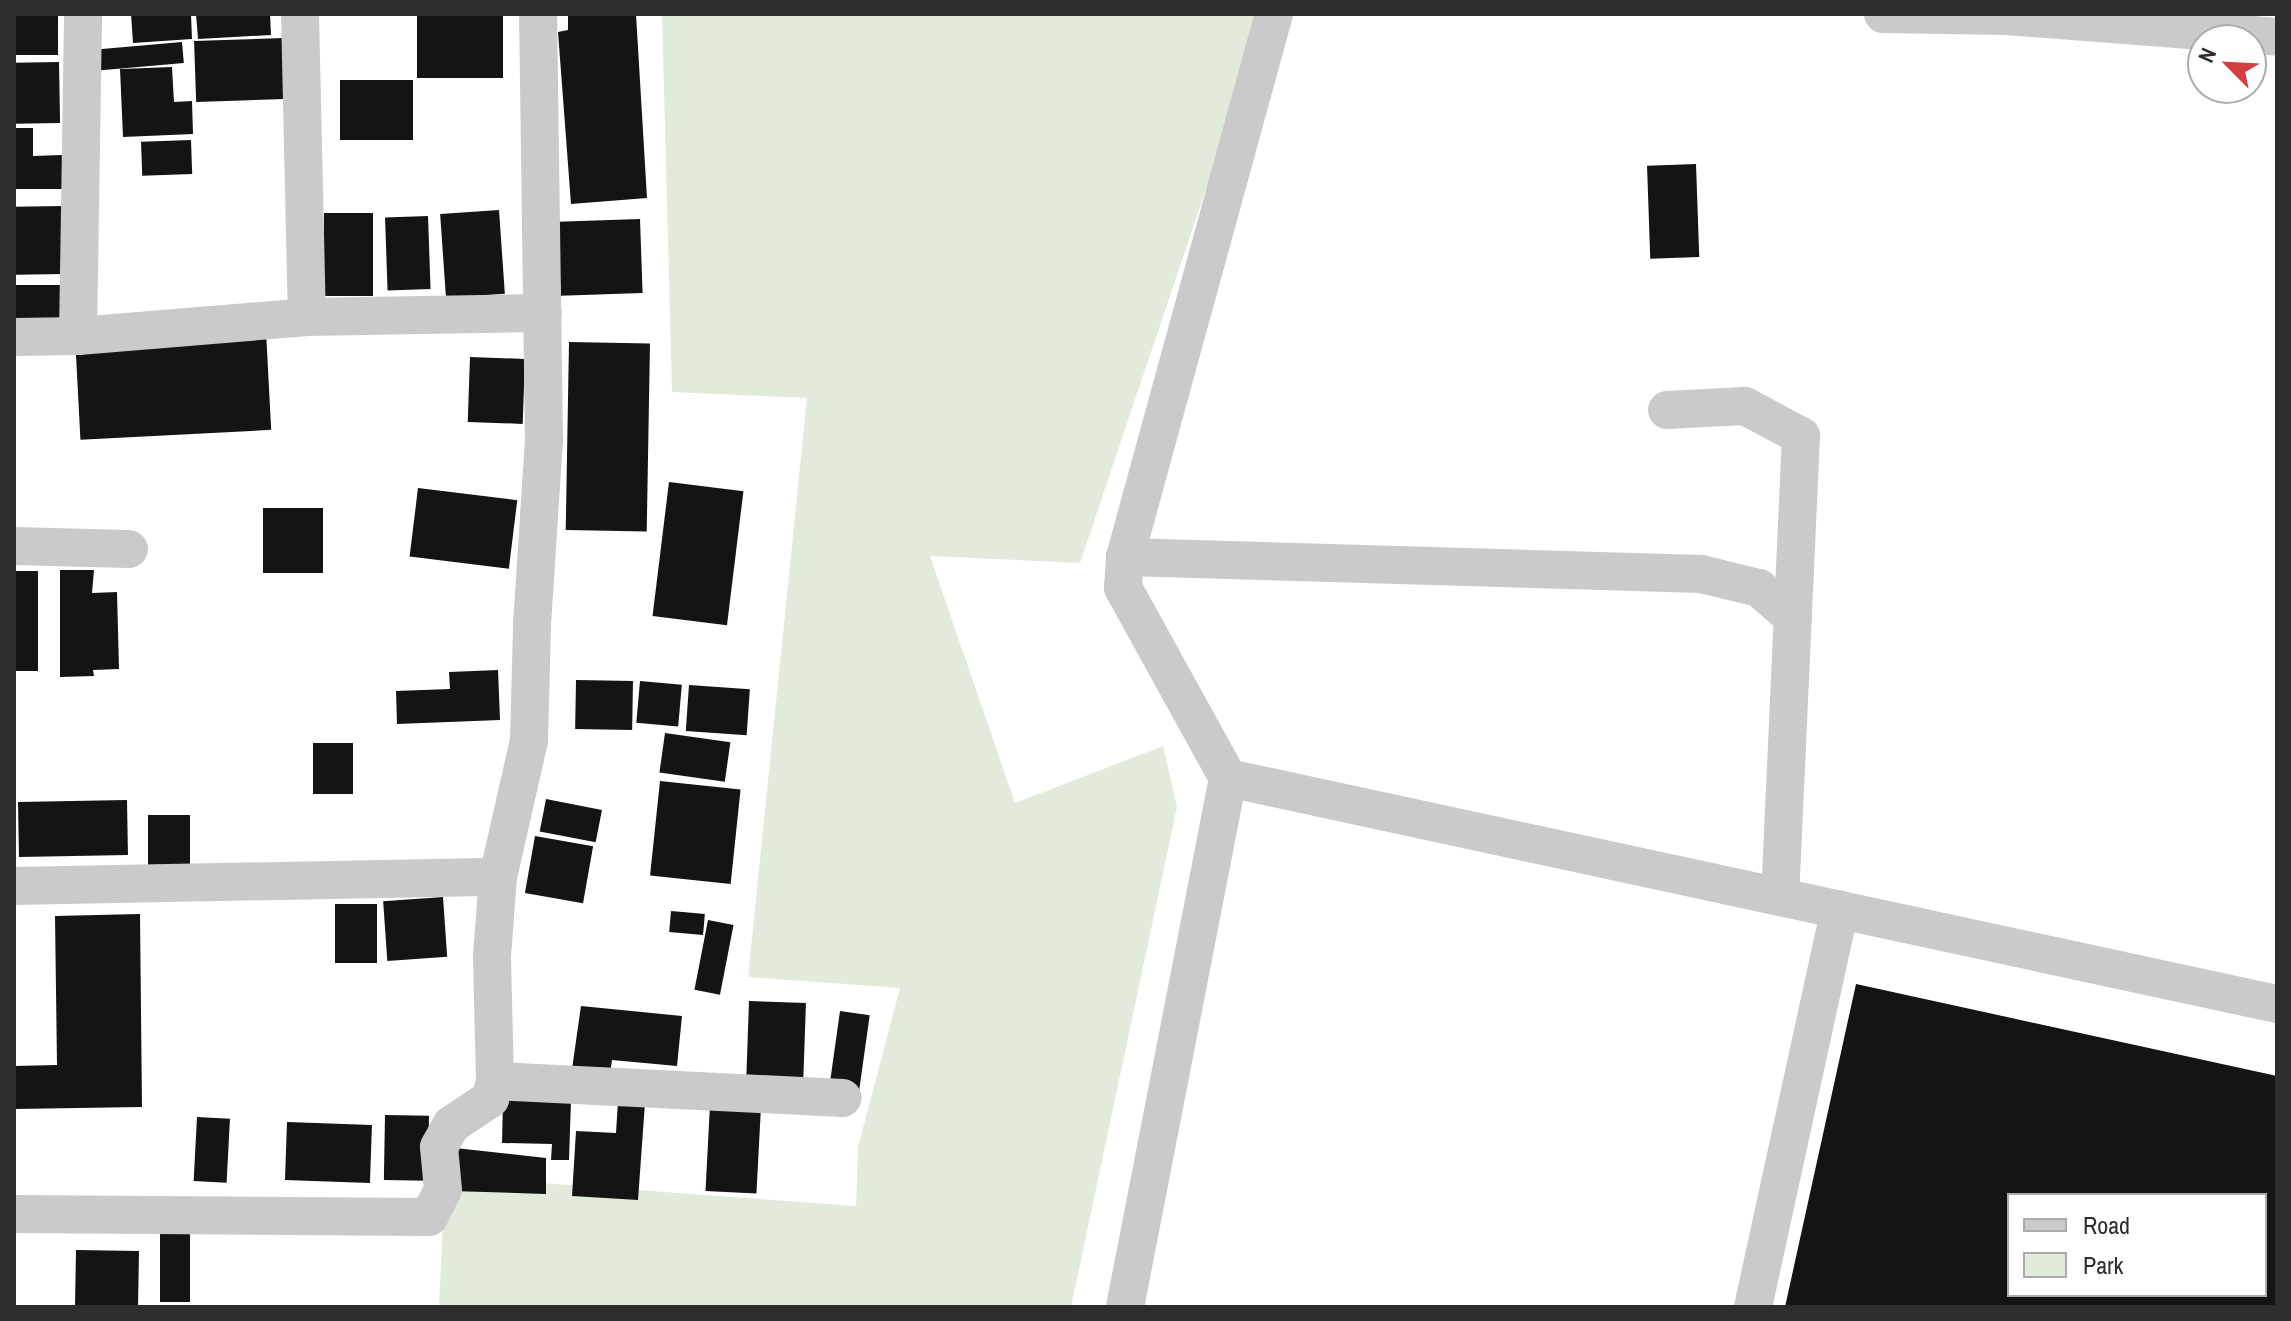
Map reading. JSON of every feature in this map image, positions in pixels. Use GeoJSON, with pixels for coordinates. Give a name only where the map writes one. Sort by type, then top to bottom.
{"type":"FeatureCollection","features":[{"type":"Feature","properties":{"kind":"street"},"geometry":{"type":"LineString","coordinates":[[78,336],[83,14]]}},
{"type":"Feature","properties":{"kind":"street"},"geometry":{"type":"LineString","coordinates":[[300,14],[307,317]]}},
{"type":"Feature","properties":{"kind":"street"},"geometry":{"type":"LineString","coordinates":[[14,1214],[429,1217],[443,1190],[439,1147],[451,1125],[490,1099],[495,1081],[492,956],[498,877],[529,741],[532,625],[544,440],[538,14]]}},
{"type":"Feature","properties":{"kind":"street"},"geometry":{"type":"LineString","coordinates":[[1125,1307],[1228,778],[1123,588],[1125,557],[1274,14]]}},
{"type":"Feature","properties":{"kind":"street"},"geometry":{"type":"LineString","coordinates":[[1883,14],[2006,16],[2277,37]]}},
{"type":"Feature","properties":{"kind":"street"},"geometry":{"type":"LineString","coordinates":[[14,337],[78,336],[307,317],[543,313]]}},
{"type":"Feature","properties":{"kind":"street"},"geometry":{"type":"LineString","coordinates":[[1667,410],[1745,406],[1801,436],[1780,896]]}},
{"type":"Feature","properties":{"kind":"street"},"geometry":{"type":"LineString","coordinates":[[14,546],[129,549]]}},
{"type":"Feature","properties":{"kind":"street"},"geometry":{"type":"LineString","coordinates":[[1125,557],[1701,574],[1759,588],[1793,618]]}},
{"type":"Feature","properties":{"kind":"street"},"geometry":{"type":"LineString","coordinates":[[1228,778],[2277,1004]]}},
{"type":"Feature","properties":{"kind":"street"},"geometry":{"type":"LineString","coordinates":[[14,886],[498,877]]}},
{"type":"Feature","properties":{"kind":"street"},"geometry":{"type":"LineString","coordinates":[[1753,1307],[1840,909]]}},
{"type":"Feature","properties":{"kind":"street"},"geometry":{"type":"LineString","coordinates":[[495,1081],[843,1098]]}},
{"type":"Feature","properties":{"kind":"green space"},"geometry":{"type":"Polygon","coordinates":[[[662,14],[1265,14],[1080,563],[930,556],[1015,803],[1163,746],[1177,807],[1071,1307],[439,1307],[445,1176],[856,1206],[858,1147],[900,988],[748,977],[807,398],[672,392],[662,14]]]}},
{"type":"Feature","properties":{"kind":"building"},"geometry":{"type":"Polygon","coordinates":[[[14,14],[58,14],[58,55],[14,55],[14,14]]]}},
{"type":"Feature","properties":{"kind":"building"},"geometry":{"type":"Polygon","coordinates":[[[131,14],[191,14],[192,39],[133,43],[131,14]]]}},
{"type":"Feature","properties":{"kind":"building"},"geometry":{"type":"Polygon","coordinates":[[[196,14],[270,14],[271,35],[198,39],[196,14]]]}},
{"type":"Feature","properties":{"kind":"building"},"geometry":{"type":"Polygon","coordinates":[[[417,14],[503,14],[503,78],[417,78],[417,14]]]}},
{"type":"Feature","properties":{"kind":"building"},"geometry":{"type":"Polygon","coordinates":[[[568,14],[636,14],[647,198],[571,204],[558,32],[568,30],[568,14]]]}},
{"type":"Feature","properties":{"kind":"building"},"geometry":{"type":"Polygon","coordinates":[[[283,38],[285,99],[196,102],[194,41],[283,38]]]}},
{"type":"Feature","properties":{"kind":"building"},"geometry":{"type":"Polygon","coordinates":[[[182,42],[184,63],[98,70],[96,49],[182,42]]]}},
{"type":"Feature","properties":{"kind":"building"},"geometry":{"type":"Polygon","coordinates":[[[59,62],[60,123],[15,124],[14,63],[59,62]]]}},
{"type":"Feature","properties":{"kind":"building"},"geometry":{"type":"Polygon","coordinates":[[[172,67],[174,102],[192,101],[193,134],[123,137],[120,69],[172,67]]]}},
{"type":"Feature","properties":{"kind":"building"},"geometry":{"type":"Polygon","coordinates":[[[340,80],[413,80],[413,140],[340,140],[340,80]]]}},
{"type":"Feature","properties":{"kind":"building"},"geometry":{"type":"Polygon","coordinates":[[[14,128],[33,128],[33,156],[62,155],[62,189],[14,189],[14,128]]]}},
{"type":"Feature","properties":{"kind":"building"},"geometry":{"type":"Polygon","coordinates":[[[191,140],[192,174],[142,176],[141,142],[191,140]]]}},
{"type":"Feature","properties":{"kind":"building"},"geometry":{"type":"Polygon","coordinates":[[[1696,164],[1699,257],[1650,259],[1647,166],[1696,164]]]}},
{"type":"Feature","properties":{"kind":"building"},"geometry":{"type":"Polygon","coordinates":[[[64,206],[65,274],[15,275],[14,207],[64,206]]]}},
{"type":"Feature","properties":{"kind":"building"},"geometry":{"type":"Polygon","coordinates":[[[499,210],[505,294],[446,298],[440,214],[499,210]]]}},
{"type":"Feature","properties":{"kind":"building"},"geometry":{"type":"Polygon","coordinates":[[[324,213],[373,213],[373,296],[324,296],[324,213]]]}},
{"type":"Feature","properties":{"kind":"building"},"geometry":{"type":"Polygon","coordinates":[[[428,216],[431,289],[388,290],[385,218],[428,216]]]}},
{"type":"Feature","properties":{"kind":"building"},"geometry":{"type":"Polygon","coordinates":[[[640,219],[643,293],[561,296],[558,222],[640,219]]]}},
{"type":"Feature","properties":{"kind":"building"},"geometry":{"type":"Polygon","coordinates":[[[14,285],[67,285],[67,324],[14,324],[14,285]]]}},
{"type":"Feature","properties":{"kind":"building"},"geometry":{"type":"Polygon","coordinates":[[[266,331],[271,430],[80,440],[75,341],[266,331]]]}},
{"type":"Feature","properties":{"kind":"building"},"geometry":{"type":"Polygon","coordinates":[[[569,342],[650,343],[647,531],[566,530],[569,342]]]}},
{"type":"Feature","properties":{"kind":"building"},"geometry":{"type":"Polygon","coordinates":[[[470,357],[525,359],[523,424],[468,422],[470,357]]]}},
{"type":"Feature","properties":{"kind":"building"},"geometry":{"type":"Polygon","coordinates":[[[669,482],[743,491],[727,625],[653,616],[669,482]]]}},
{"type":"Feature","properties":{"kind":"building"},"geometry":{"type":"Polygon","coordinates":[[[418,488],[517,500],[509,569],[410,556],[418,488]]]}},
{"type":"Feature","properties":{"kind":"building"},"geometry":{"type":"Polygon","coordinates":[[[263,508],[323,508],[323,573],[263,573],[263,508]]]}},
{"type":"Feature","properties":{"kind":"building"},"geometry":{"type":"Polygon","coordinates":[[[60,570],[94,570],[92,593],[117,592],[119,669],[93,670],[94,676],[60,677],[60,570]]]}},
{"type":"Feature","properties":{"kind":"building"},"geometry":{"type":"Polygon","coordinates":[[[14,571],[38,571],[38,671],[14,671],[14,571]]]}},
{"type":"Feature","properties":{"kind":"building"},"geometry":{"type":"Polygon","coordinates":[[[498,670],[500,720],[397,724],[396,691],[450,689],[449,672],[498,670]]]}},
{"type":"Feature","properties":{"kind":"building"},"geometry":{"type":"Polygon","coordinates":[[[576,680],[633,681],[632,730],[575,729],[576,680]]]}},
{"type":"Feature","properties":{"kind":"building"},"geometry":{"type":"Polygon","coordinates":[[[640,681],[682,685],[678,727],[636,723],[640,681]]]}},
{"type":"Feature","properties":{"kind":"building"},"geometry":{"type":"Polygon","coordinates":[[[689,685],[750,689],[747,735],[686,731],[689,685]]]}},
{"type":"Feature","properties":{"kind":"building"},"geometry":{"type":"Polygon","coordinates":[[[665,733],[730,742],[725,782],[659,773],[665,733]]]}},
{"type":"Feature","properties":{"kind":"building"},"geometry":{"type":"Polygon","coordinates":[[[313,743],[353,743],[353,794],[313,794],[313,743]]]}},
{"type":"Feature","properties":{"kind":"building"},"geometry":{"type":"Polygon","coordinates":[[[660,781],[741,789],[731,884],[650,875],[660,781]]]}},
{"type":"Feature","properties":{"kind":"building"},"geometry":{"type":"Polygon","coordinates":[[[546,799],[602,810],[596,842],[540,831],[546,799]]]}},
{"type":"Feature","properties":{"kind":"building"},"geometry":{"type":"Polygon","coordinates":[[[127,800],[128,855],[19,857],[18,802],[127,800]]]}},
{"type":"Feature","properties":{"kind":"building"},"geometry":{"type":"Polygon","coordinates":[[[148,815],[190,815],[190,875],[148,875],[148,815]]]}},
{"type":"Feature","properties":{"kind":"building"},"geometry":{"type":"Polygon","coordinates":[[[535,836],[593,846],[583,903],[525,893],[535,836]]]}},
{"type":"Feature","properties":{"kind":"building"},"geometry":{"type":"Polygon","coordinates":[[[443,897],[447,957],[387,961],[383,901],[443,897]]]}},
{"type":"Feature","properties":{"kind":"building"},"geometry":{"type":"Polygon","coordinates":[[[335,904],[377,904],[377,963],[335,963],[335,904]]]}},
{"type":"Feature","properties":{"kind":"building"},"geometry":{"type":"Polygon","coordinates":[[[671,911],[705,914],[703,935],[669,932],[671,911]]]}},
{"type":"Feature","properties":{"kind":"building"},"geometry":{"type":"Polygon","coordinates":[[[140,914],[142,1107],[14,1109],[14,1066],[57,1065],[55,916],[140,914]]]}},
{"type":"Feature","properties":{"kind":"building"},"geometry":{"type":"Polygon","coordinates":[[[708,920],[734,925],[720,995],[694,990],[708,920]]]}},
{"type":"Feature","properties":{"kind":"building"},"geometry":{"type":"Polygon","coordinates":[[[1856,984],[2277,1076],[2277,1307],[1785,1307],[1856,984]]]}},
{"type":"Feature","properties":{"kind":"building"},"geometry":{"type":"Polygon","coordinates":[[[749,1001],[806,1003],[803,1079],[746,1077],[749,1001]]]}},
{"type":"Feature","properties":{"kind":"building"},"geometry":{"type":"Polygon","coordinates":[[[581,1006],[682,1016],[677,1066],[612,1060],[609,1081],[571,1076],[581,1006]]]}},
{"type":"Feature","properties":{"kind":"building"},"geometry":{"type":"Polygon","coordinates":[[[840,1011],[870,1015],[858,1096],[829,1092],[840,1011]]]}},
{"type":"Feature","properties":{"kind":"building"},"geometry":{"type":"Polygon","coordinates":[[[503,1100],[571,1101],[569,1160],[551,1160],[552,1144],[502,1143],[503,1100]]]}},
{"type":"Feature","properties":{"kind":"building"},"geometry":{"type":"Polygon","coordinates":[[[618,1101],[645,1103],[638,1200],[572,1196],[576,1131],[616,1133],[618,1101]]]}},
{"type":"Feature","properties":{"kind":"building"},"geometry":{"type":"Polygon","coordinates":[[[710,1105],[761,1108],[756,1194],[705,1191],[710,1105]]]}},
{"type":"Feature","properties":{"kind":"building"},"geometry":{"type":"Polygon","coordinates":[[[385,1115],[429,1116],[428,1181],[384,1180],[385,1115]]]}},
{"type":"Feature","properties":{"kind":"building"},"geometry":{"type":"Polygon","coordinates":[[[197,1117],[230,1119],[227,1183],[194,1181],[197,1117]]]}},
{"type":"Feature","properties":{"kind":"building"},"geometry":{"type":"Polygon","coordinates":[[[287,1122],[372,1125],[370,1183],[285,1180],[287,1122]]]}},
{"type":"Feature","properties":{"kind":"building"},"geometry":{"type":"Polygon","coordinates":[[[455,1148],[546,1158],[546,1194],[451,1191],[455,1148]]]}},
{"type":"Feature","properties":{"kind":"building"},"geometry":{"type":"Polygon","coordinates":[[[160,1232],[190,1232],[190,1302],[160,1302],[160,1232]]]}},
{"type":"Feature","properties":{"kind":"building"},"geometry":{"type":"Polygon","coordinates":[[[76,1250],[139,1251],[138,1307],[75,1307],[76,1250]]]}}]}
